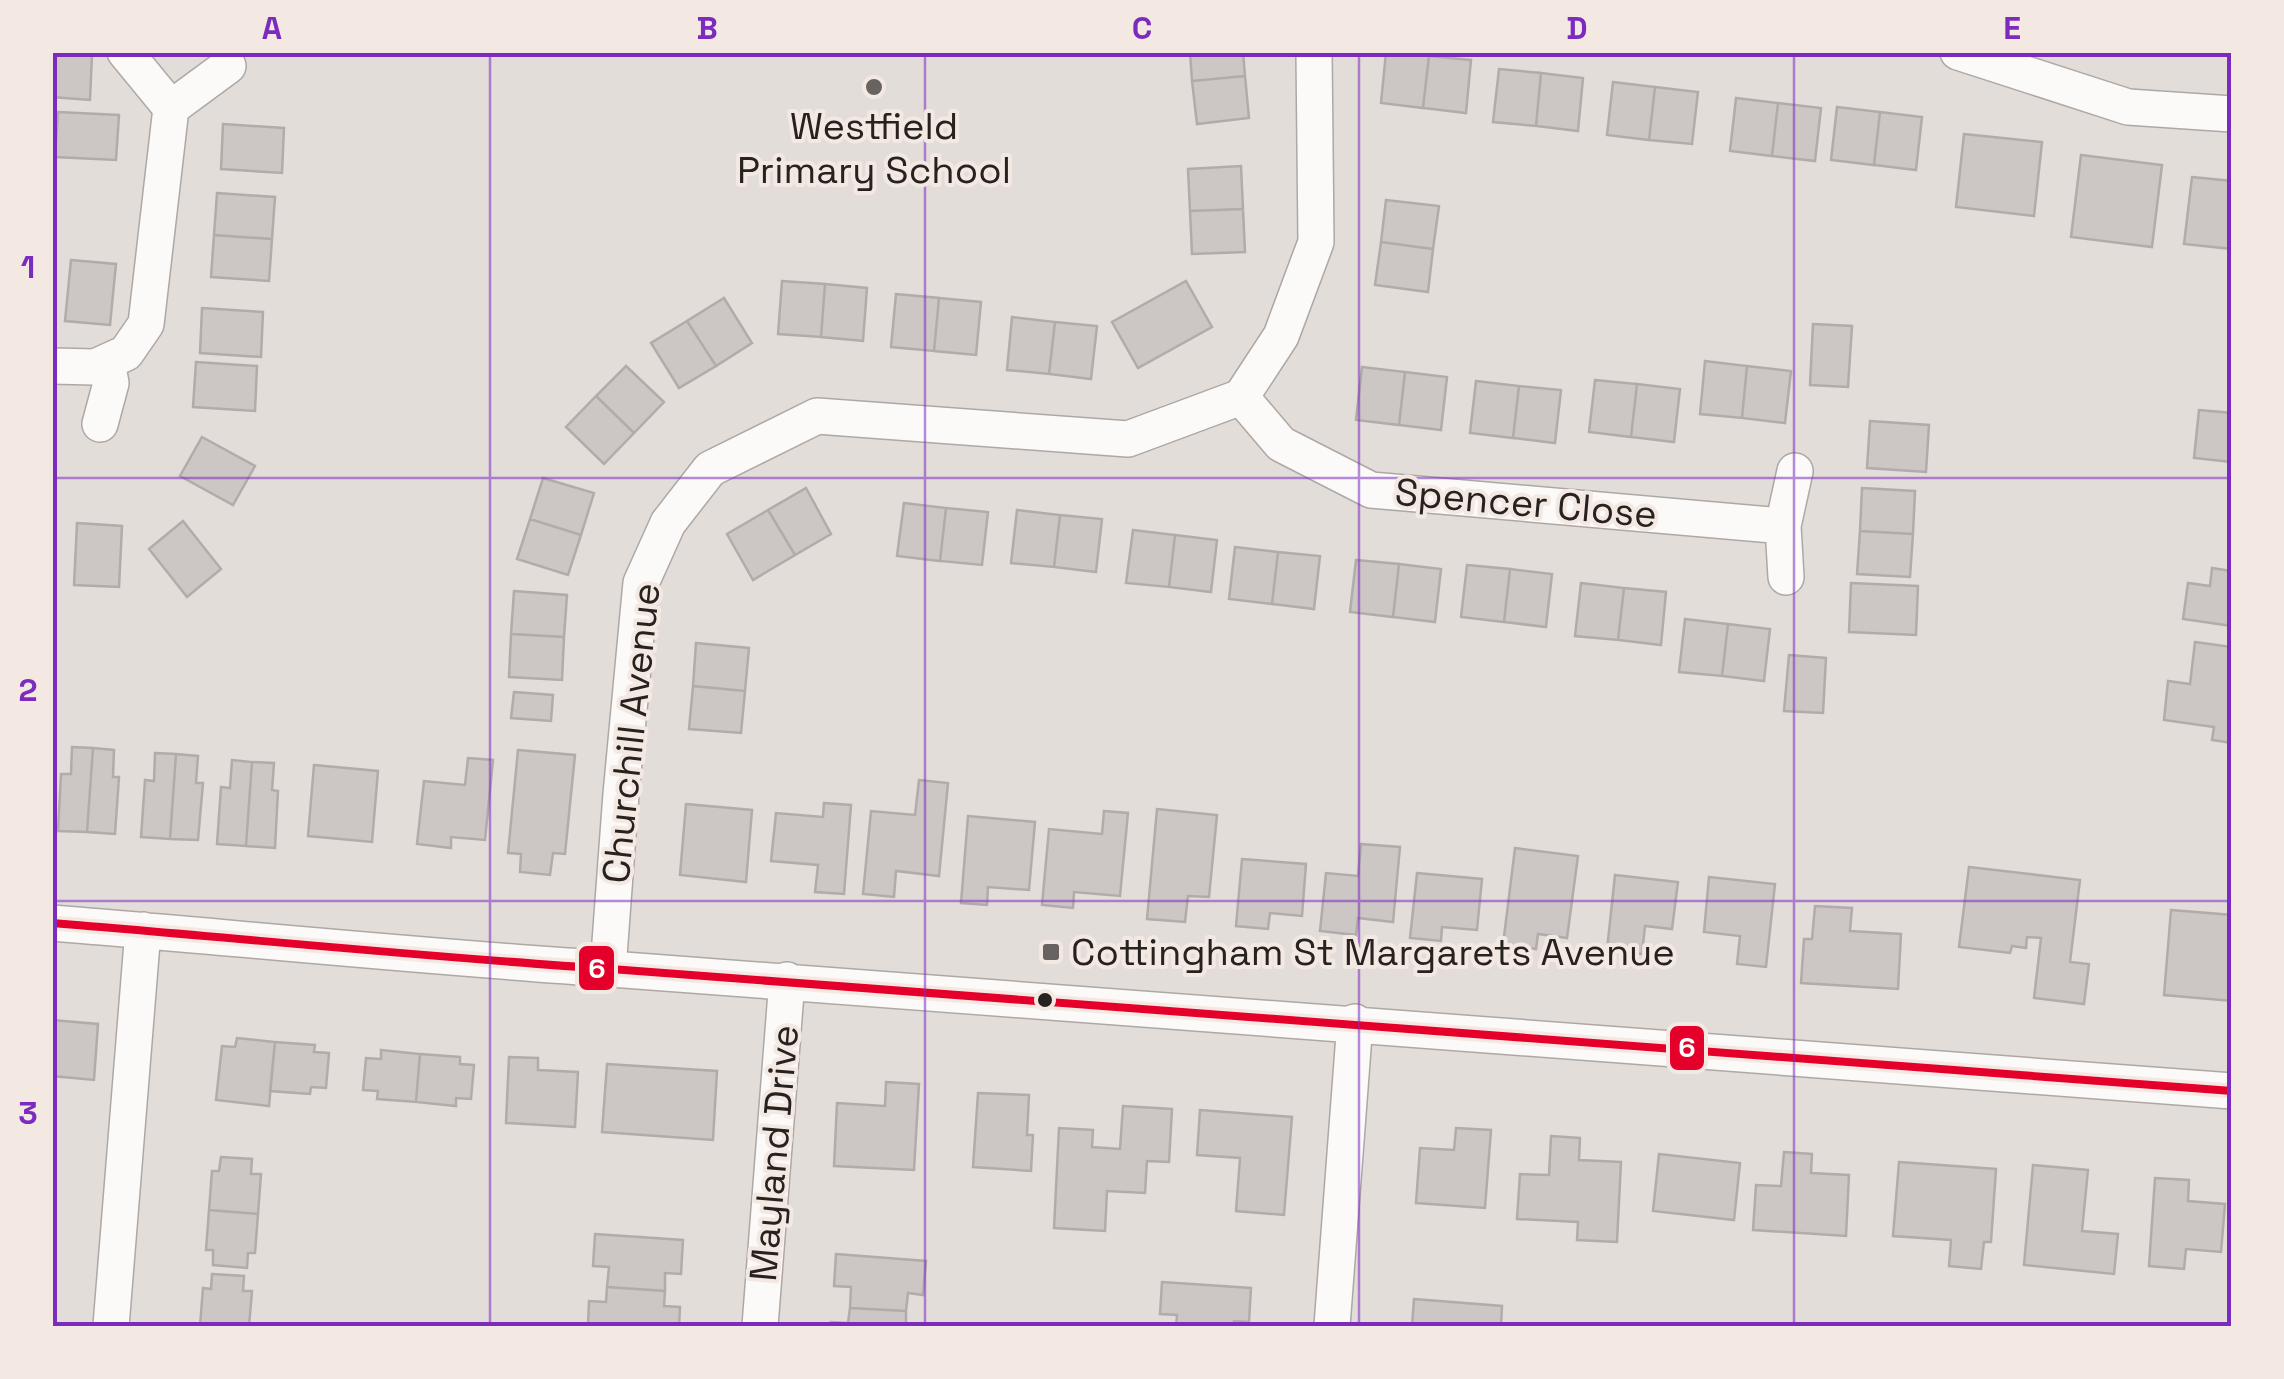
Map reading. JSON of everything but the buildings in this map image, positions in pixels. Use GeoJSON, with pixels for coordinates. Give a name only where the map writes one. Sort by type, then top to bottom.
{"type":"FeatureCollection","features":[{"type":"Feature","properties":{"kind":"street"},"geometry":{"type":"LineString","coordinates":[[52,366],[95,367],[108,362],[126,353],[146,324],[171,108],[124,52]]}},
{"type":"Feature","properties":{"kind":"street"},"geometry":{"type":"LineString","coordinates":[[1240,397],[1281,336],[1316,242],[1314,52]]}},
{"type":"Feature","properties":{"kind":"street"},"geometry":{"type":"LineString","coordinates":[[1958,52],[2128,107],[2232,114]]}},
{"type":"Feature","properties":{"kind":"street"},"geometry":{"type":"LineString","coordinates":[[171,108],[228,66]]}},
{"type":"Feature","properties":{"kind":"street"},"geometry":{"type":"LineString","coordinates":[[100,424],[110,383],[108,362]]}},
{"type":"Feature","properties":{"kind":"street","name":"Spencer Close"},"geometry":{"type":"LineString","coordinates":[[1240,397],[1281,444],[1371,490],[1783,526]]}},
{"type":"Feature","properties":{"kind":"street","name":"Churchill Avenue"},"geometry":{"type":"LineString","coordinates":[[608,969],[641,583],[668,523],[710,469],[817,416],[1128,439],[1240,397]]}},
{"type":"Feature","properties":{"kind":"street"},"geometry":{"type":"LineString","coordinates":[[1786,577],[1783,526],[1796,471]]}},
{"type":"Feature","properties":{"kind":"street"},"geometry":{"type":"LineString","coordinates":[[52,923],[608,969],[1355,1022],[2232,1091]]}},
{"type":"Feature","properties":{"kind":"street"},"geometry":{"type":"LineString","coordinates":[[111,1326],[144,930]]}},
{"type":"Feature","properties":{"kind":"street","name":"Mayland Drive"},"geometry":{"type":"LineString","coordinates":[[760,1326],[788,980]]}},
{"type":"Feature","properties":{"kind":"street"},"geometry":{"type":"LineString","coordinates":[[1332,1326],[1355,1022]]}},
{"type":"Feature","properties":{"kind":"transit line","name":"6"},"geometry":{"type":"LineString","coordinates":[[52,923],[471,959],[1421,1027],[2232,1091]]}},
{"type":"Feature","properties":{"kind":"place","name":"Westfield Primary School"},"geometry":{"type":"Point","coordinates":[874,87]}},
{"type":"Feature","properties":{"kind":"place","name":"Cottingham St Margarets Avenue"},"geometry":{"type":"Point","coordinates":[1051,952]}}]}
